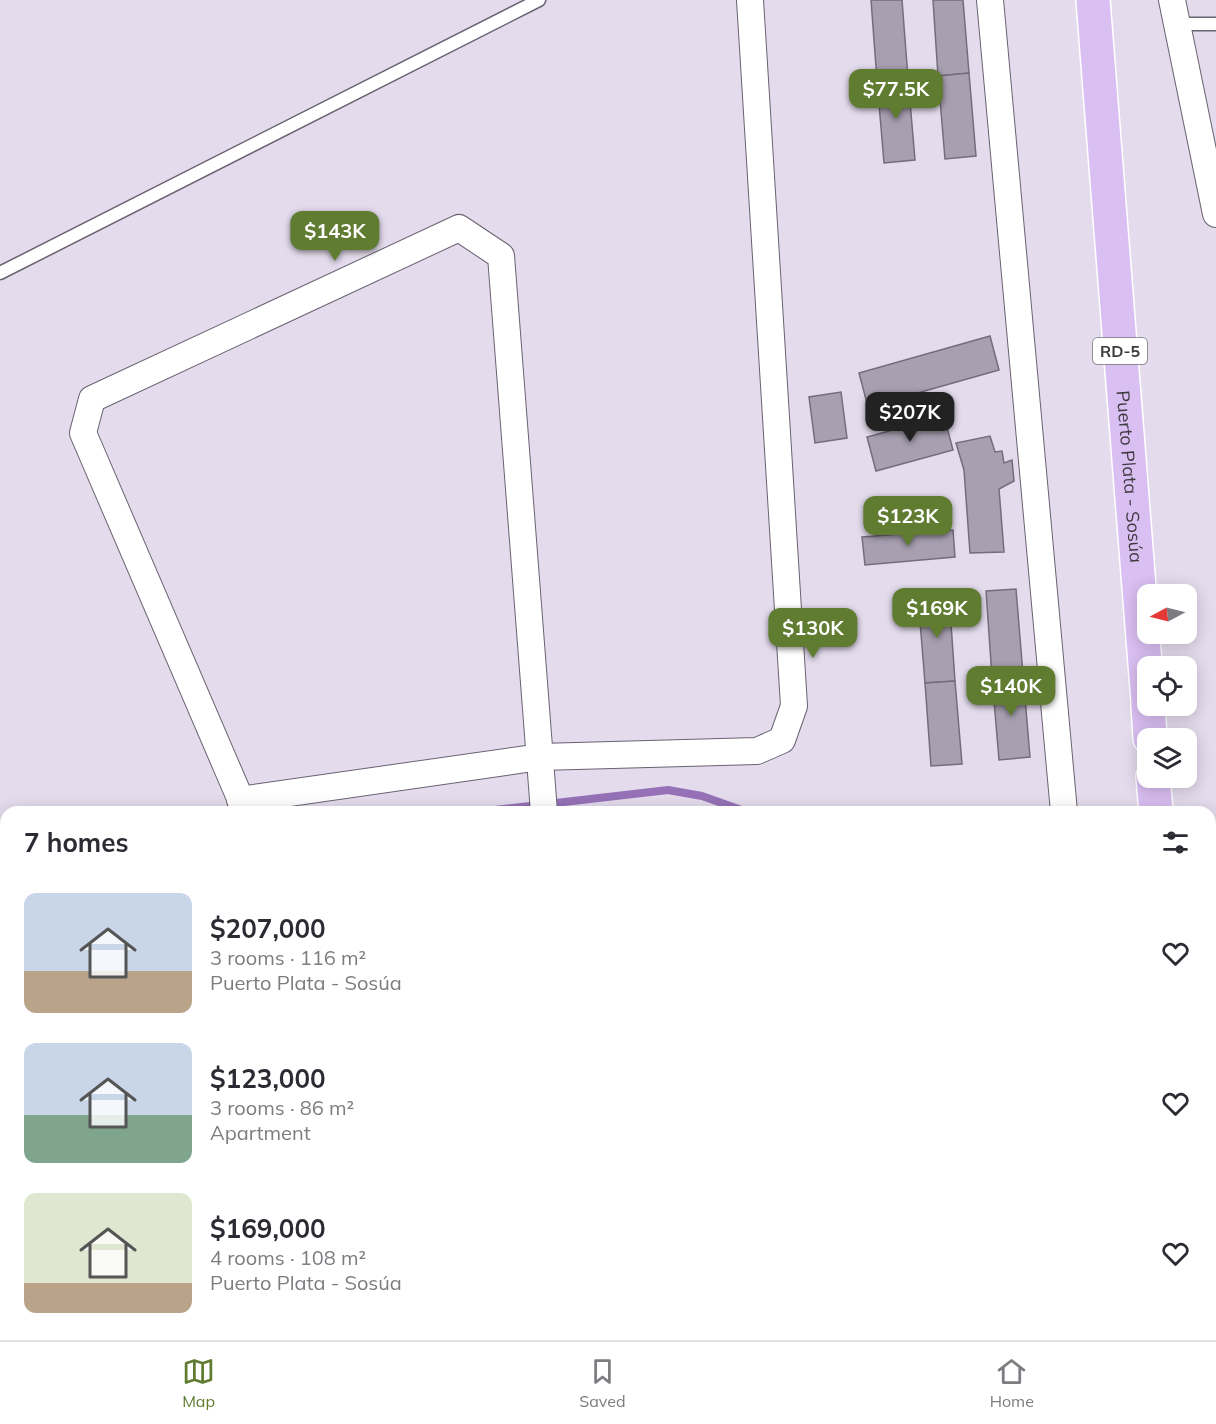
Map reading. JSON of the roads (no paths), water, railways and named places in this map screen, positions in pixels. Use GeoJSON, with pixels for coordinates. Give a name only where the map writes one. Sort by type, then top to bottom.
{"type":"FeatureCollection","features":[{"type":"Feature","properties":{"kind":"main road","name":"Puerto Plata - Sosúa"},"geometry":{"type":"LineString","coordinates":[[1093,0],[1144,656]]}},
{"type":"Feature","properties":{"kind":"main road"},"geometry":{"type":"LineString","coordinates":[[1154,788],[1155,806]]}},
{"type":"Feature","properties":{"kind":"street"},"geometry":{"type":"LineString","coordinates":[[543,802],[540,757],[501,256],[459,228],[92,399],[82,433],[243,806],[540,757],[757,751],[782,740],[794,706],[750,0]]}},
{"type":"Feature","properties":{"kind":"street"},"geometry":{"type":"LineString","coordinates":[[990,0],[1063,806]]}},
{"type":"Feature","properties":{"kind":"street"},"geometry":{"type":"LineString","coordinates":[[1175,12],[1216,214]]}},
{"type":"Feature","properties":{"kind":"lane"},"geometry":{"type":"LineString","coordinates":[[0,273],[539,0]]}},
{"type":"Feature","properties":{"kind":"lane"},"geometry":{"type":"LineString","coordinates":[[1175,12],[1216,24]]}},
{"type":"Feature","properties":{"kind":"waterway"},"geometry":{"type":"LineString","coordinates":[[529,806],[668,790],[702,796],[730,806]]}}]}
